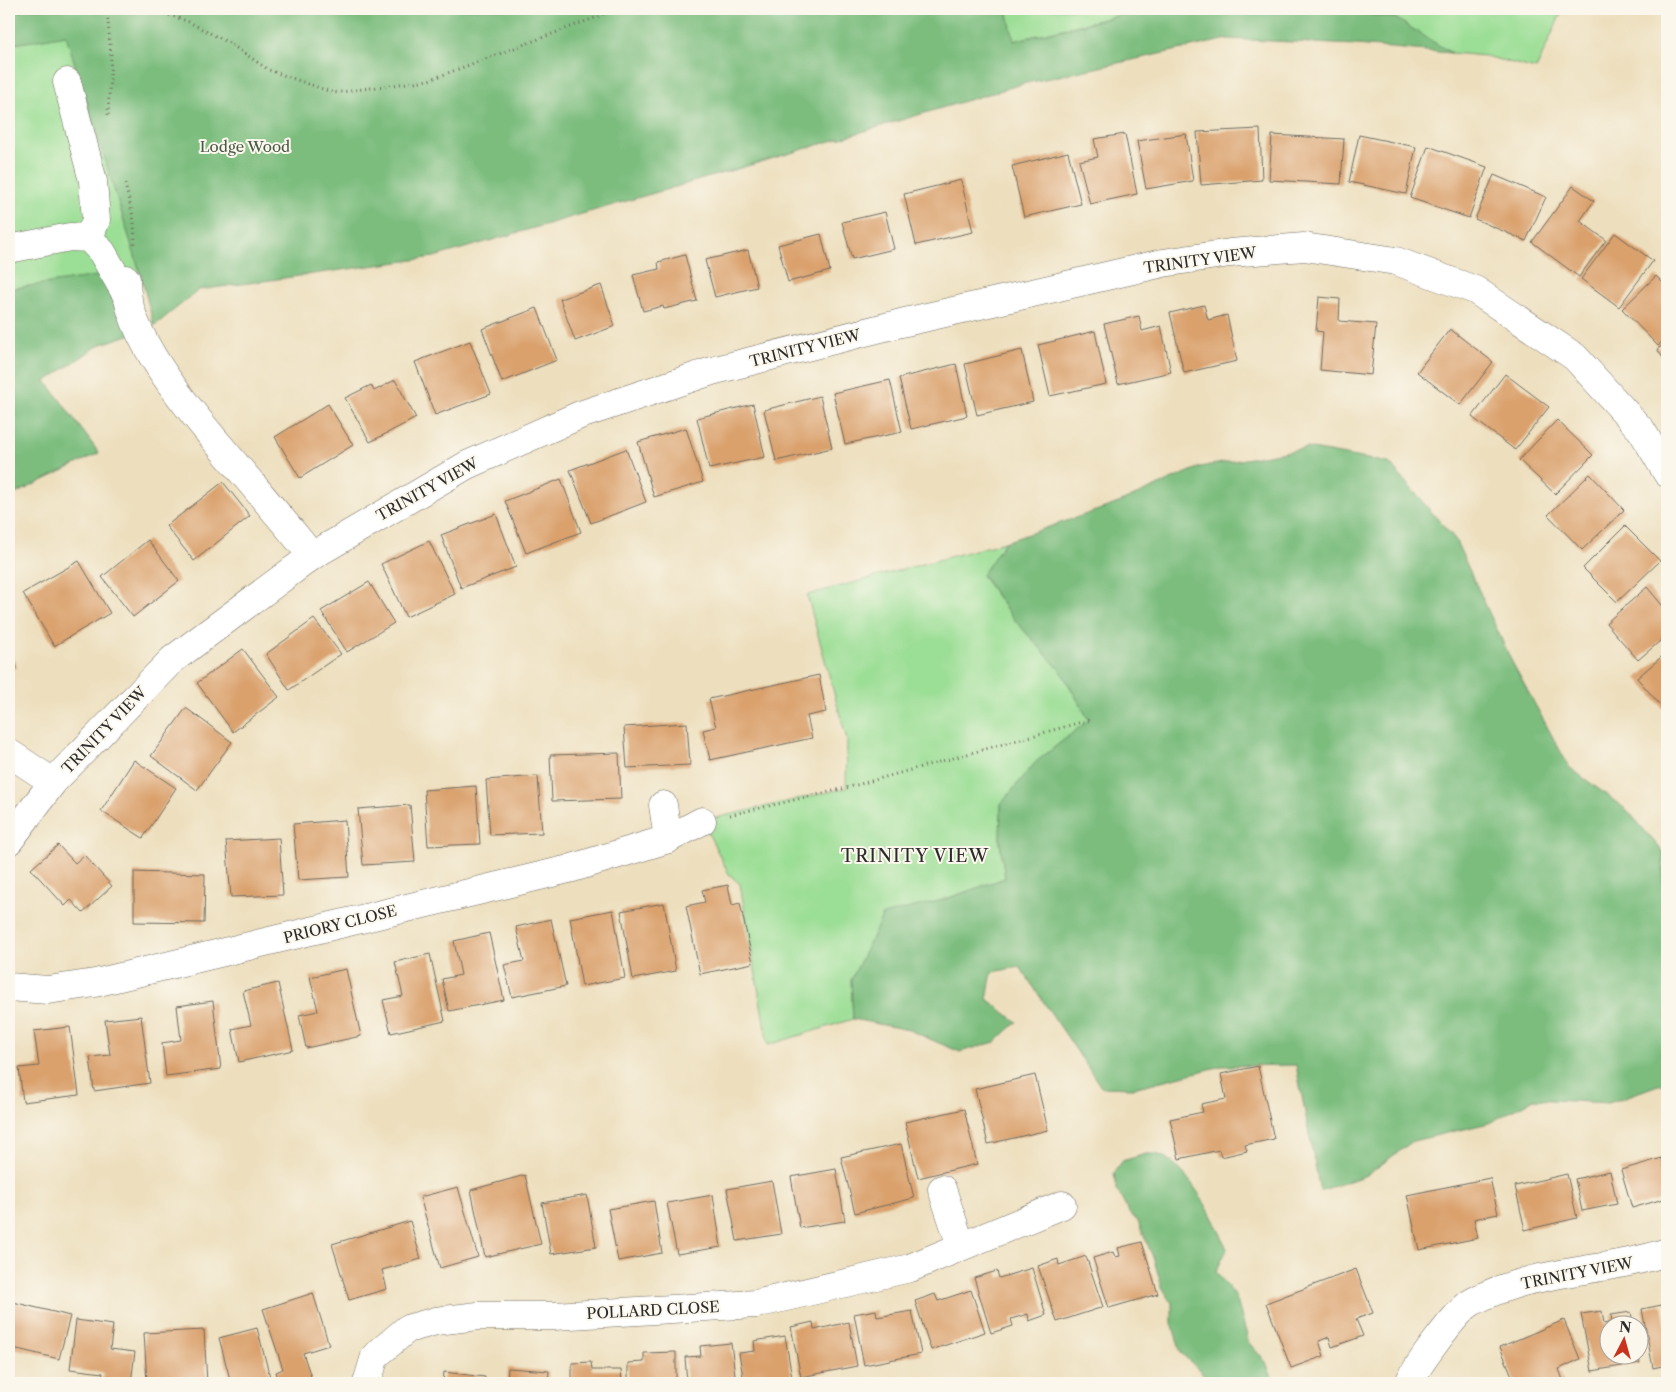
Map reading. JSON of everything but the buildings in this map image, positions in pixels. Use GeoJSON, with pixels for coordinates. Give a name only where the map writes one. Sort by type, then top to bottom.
{"type":"FeatureCollection","features":[{"type":"Feature","properties":{"kind":"street"},"geometry":{"type":"LineString","coordinates":[[67,82],[93,181],[96,220],[89,238]]}},
{"type":"Feature","properties":{"kind":"street"},"geometry":{"type":"LineString","coordinates":[[9,249],[70,237],[89,238],[102,252],[126,286],[137,325],[174,390],[312,556]]}},
{"type":"Feature","properties":{"kind":"street","name":"TRINITY VIEW"},"geometry":{"type":"LineString","coordinates":[[9,841],[53,782],[172,660],[312,556],[467,465],[580,415],[712,371],[901,323],[1163,263],[1230,253],[1304,247],[1396,260],[1475,290],[1575,357],[1642,431],[1667,472]]}},
{"type":"Feature","properties":{"kind":"street"},"geometry":{"type":"LineString","coordinates":[[9,754],[53,782]]}},
{"type":"Feature","properties":{"kind":"street"},"geometry":{"type":"LineString","coordinates":[[663,805],[668,839]]}},
{"type":"Feature","properties":{"kind":"street","name":"PRIORY CLOSE"},"geometry":{"type":"LineString","coordinates":[[9,987],[48,990],[95,983],[569,869],[668,839],[702,821]]}},
{"type":"Feature","properties":{"kind":"street"},"geometry":{"type":"LineString","coordinates":[[942,1189],[962,1246]]}},
{"type":"Feature","properties":{"kind":"street","name":"POLLARD CLOSE"},"geometry":{"type":"LineString","coordinates":[[367,1383],[375,1356],[407,1329],[436,1321],[478,1316],[554,1316],[756,1304],[910,1268],[1062,1205]]}},
{"type":"Feature","properties":{"kind":"street","name":"TRINITY VIEW"},"geometry":{"type":"LineString","coordinates":[[1409,1383],[1438,1339],[1470,1303],[1523,1282],[1638,1262],[1667,1252]]}},
{"type":"Feature","properties":{"kind":"path"},"geometry":{"type":"LineString","coordinates":[[9,13],[26,9]]}},
{"type":"Feature","properties":{"kind":"path"},"geometry":{"type":"LineString","coordinates":[[107,9],[111,55],[108,116]]}},
{"type":"Feature","properties":{"kind":"path"},"geometry":{"type":"LineString","coordinates":[[150,9],[187,21],[229,43],[269,70],[334,93],[429,80],[600,16],[610,9]]}},
{"type":"Feature","properties":{"kind":"path"},"geometry":{"type":"LineString","coordinates":[[125,182],[134,221],[135,256],[126,286]]}},
{"type":"Feature","properties":{"kind":"path"},"geometry":{"type":"LineString","coordinates":[[702,821],[846,788],[1089,720]]}},
{"type":"Feature","properties":{"kind":"green space","name":"Lodge Wood"},"geometry":{"type":"Polygon","coordinates":[[[9,9],[1007,9],[1014,41],[1145,9],[1328,9],[1395,18],[1451,53],[1356,45],[1228,39],[1022,84],[434,257],[199,290],[154,326],[140,272],[66,35],[9,45],[9,9]]]}},
{"type":"Feature","properties":{"kind":"green space"},"geometry":{"type":"Polygon","coordinates":[[[1007,9],[1145,9],[1013,41],[1007,9]]]}},
{"type":"Feature","properties":{"kind":"green space"},"geometry":{"type":"Polygon","coordinates":[[[1328,9],[1563,9],[1536,69],[1485,56],[1451,53],[1395,18],[1328,9]]]}},
{"type":"Feature","properties":{"kind":"green space"},"geometry":{"type":"Polygon","coordinates":[[[66,34],[140,272],[9,289],[9,45],[66,34]]]}},
{"type":"Feature","properties":{"kind":"green space"},"geometry":{"type":"Polygon","coordinates":[[[110,274],[137,332],[99,345],[46,381],[99,453],[9,497],[9,289],[110,274]]]}},
{"type":"Feature","properties":{"kind":"green space"},"geometry":{"type":"Polygon","coordinates":[[[1307,448],[1389,463],[1455,539],[1512,662],[1569,767],[1628,811],[1663,852],[1663,915],[1667,923],[1667,1084],[1658,1085],[1609,1103],[1534,1099],[1489,1123],[1413,1141],[1367,1175],[1320,1191],[1296,1065],[1222,1066],[1133,1088],[1101,1087],[1020,967],[992,972],[987,999],[1017,1022],[995,1042],[960,1052],[909,1030],[853,1019],[851,980],[883,915],[946,899],[1005,878],[1000,842],[1001,804],[1036,762],[1089,720],[1061,671],[1013,618],[982,575],[1005,542],[1116,504],[1200,467],[1307,448]]]}},
{"type":"Feature","properties":{"kind":"green space"},"geometry":{"type":"Polygon","coordinates":[[[1005,542],[982,576],[1013,618],[1061,671],[1089,720],[1036,762],[1001,804],[1000,842],[1005,878],[946,899],[851,980],[853,1019],[768,1045],[740,884],[729,874],[702,821],[846,788],[847,740],[807,595],[1005,542]]]}},
{"type":"Feature","properties":{"kind":"green space"},"geometry":{"type":"Polygon","coordinates":[[[1663,852],[1667,858],[1667,923],[1663,915],[1663,852]]]}},
{"type":"Feature","properties":{"kind":"green space"},"geometry":{"type":"Polygon","coordinates":[[[1146,1154],[1162,1156],[1174,1164],[1202,1198],[1227,1249],[1216,1272],[1236,1297],[1249,1343],[1266,1362],[1274,1383],[1213,1383],[1181,1353],[1172,1323],[1172,1303],[1162,1287],[1153,1257],[1138,1222],[1129,1212],[1117,1190],[1114,1173],[1122,1161],[1146,1154]]]}},
{"type":"Feature","properties":{"kind":"district","name":"TRINITY VIEW"},"geometry":{"type":"Point","coordinates":[915,856]}}]}
